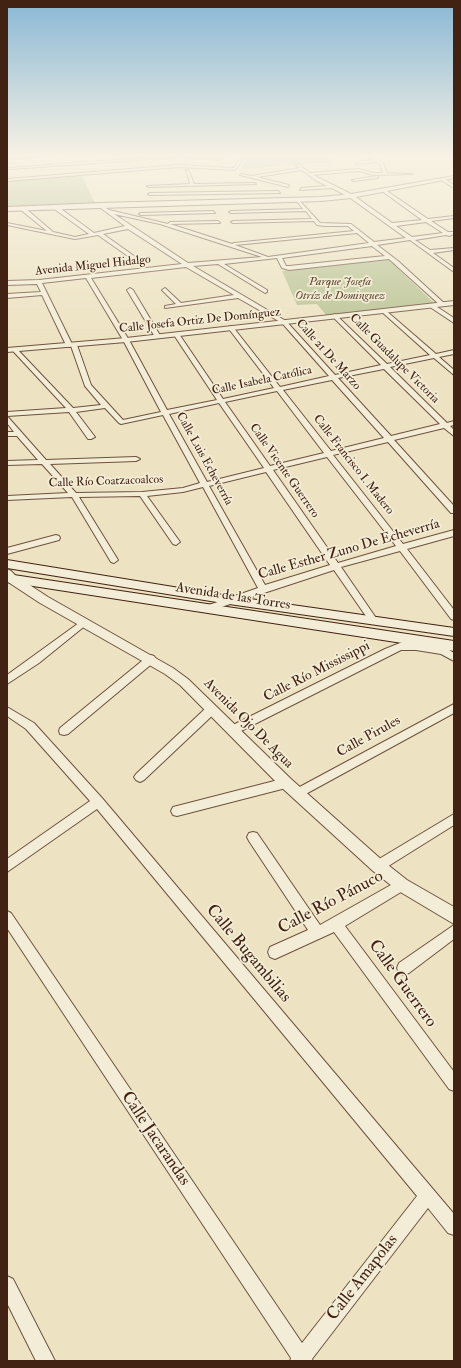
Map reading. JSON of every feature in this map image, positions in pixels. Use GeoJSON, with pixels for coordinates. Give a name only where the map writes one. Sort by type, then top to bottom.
{"type":"FeatureCollection","features":[{"type":"Feature","properties":{"kind":"main road","name":"Avenida de las Torres"},"geometry":{"type":"LineString","coordinates":[[7,564],[229,600],[454,632]]}},
{"type":"Feature","properties":{"kind":"main road","name":"Avenida de las Torres"},"geometry":{"type":"LineString","coordinates":[[9,577],[206,609],[454,646]]}},
{"type":"Feature","properties":{"kind":"street"},"geometry":{"type":"LineString","coordinates":[[35,219],[52,234]]}},
{"type":"Feature","properties":{"kind":"street"},"geometry":{"type":"LineString","coordinates":[[71,219],[94,235]]}},
{"type":"Feature","properties":{"kind":"street","name":"Calle 21 De Marzo"},"geometry":{"type":"LineString","coordinates":[[118,219],[187,266],[284,322],[454,511]]}},
{"type":"Feature","properties":{"kind":"street"},"geometry":{"type":"LineString","coordinates":[[145,219],[268,258]]}},
{"type":"Feature","properties":{"kind":"street"},"geometry":{"type":"LineString","coordinates":[[384,219],[454,270]]}},
{"type":"Feature","properties":{"kind":"street"},"geometry":{"type":"LineString","coordinates":[[391,224],[437,219]]}},
{"type":"Feature","properties":{"kind":"street"},"geometry":{"type":"LineString","coordinates":[[233,222],[315,220],[321,225],[346,224],[390,258],[443,305]]}},
{"type":"Feature","properties":{"kind":"street"},"geometry":{"type":"LineString","coordinates":[[426,220],[454,237]]}},
{"type":"Feature","properties":{"kind":"street"},"geometry":{"type":"LineString","coordinates":[[161,223],[218,222]]}},
{"type":"Feature","properties":{"kind":"street"},"geometry":{"type":"LineString","coordinates":[[8,226],[75,238],[129,227]]}},
{"type":"Feature","properties":{"kind":"street"},"geometry":{"type":"LineString","coordinates":[[231,245],[357,232]]}},
{"type":"Feature","properties":{"kind":"street","name":"Avenida Miguel Hidalgo"},"geometry":{"type":"LineString","coordinates":[[7,283],[39,282],[268,258],[454,233]]}},
{"type":"Feature","properties":{"kind":"street"},"geometry":{"type":"LineString","coordinates":[[100,234],[132,257]]}},
{"type":"Feature","properties":{"kind":"street"},"geometry":{"type":"LineString","coordinates":[[429,252],[454,249]]}},
{"type":"Feature","properties":{"kind":"street"},"geometry":{"type":"LineString","coordinates":[[278,256],[286,268],[390,258]]}},
{"type":"Feature","properties":{"kind":"street"},"geometry":{"type":"LineString","coordinates":[[219,263],[265,291]]}},
{"type":"Feature","properties":{"kind":"street","name":"Calle Luis Echeverría"},"geometry":{"type":"LineString","coordinates":[[88,277],[126,340],[262,589]]}},
{"type":"Feature","properties":{"kind":"street"},"geometry":{"type":"LineString","coordinates":[[39,282],[71,345],[88,386],[107,406]]}},
{"type":"Feature","properties":{"kind":"street"},"geometry":{"type":"LineString","coordinates":[[130,290],[158,337]]}},
{"type":"Feature","properties":{"kind":"street"},"geometry":{"type":"LineString","coordinates":[[165,290],[180,305]]}},
{"type":"Feature","properties":{"kind":"street"},"geometry":{"type":"LineString","coordinates":[[7,296],[44,293]]}},
{"type":"Feature","properties":{"kind":"street"},"geometry":{"type":"LineString","coordinates":[[167,307],[238,296]]}},
{"type":"Feature","properties":{"kind":"street","name":"Calle Josefa Ortiz De Domínguez"},"geometry":{"type":"LineString","coordinates":[[11,350],[177,335],[454,303]]}},
{"type":"Feature","properties":{"kind":"street"},"geometry":{"type":"LineString","coordinates":[[432,306],[454,322]]}},
{"type":"Feature","properties":{"kind":"street"},"geometry":{"type":"LineString","coordinates":[[384,311],[454,373]]}},
{"type":"Feature","properties":{"kind":"street","name":"Calle Guadalupe Victoria"},"geometry":{"type":"LineString","coordinates":[[335,316],[454,434]]}},
{"type":"Feature","properties":{"kind":"street","name":"Calle Francisco I. Madero"},"geometry":{"type":"LineString","coordinates":[[231,328],[402,547],[454,617]]}},
{"type":"Feature","properties":{"kind":"street","name":"Calle Vicente Guerrero"},"geometry":{"type":"LineString","coordinates":[[177,335],[373,620]]}},
{"type":"Feature","properties":{"kind":"street"},"geometry":{"type":"LineString","coordinates":[[11,350],[71,410],[91,437]]}},
{"type":"Feature","properties":{"kind":"street","name":"Calle Isabela Católica"},"geometry":{"type":"LineString","coordinates":[[107,406],[121,422],[454,352]]}},
{"type":"Feature","properties":{"kind":"street"},"geometry":{"type":"LineString","coordinates":[[7,414],[107,406]]}},
{"type":"Feature","properties":{"kind":"street"},"geometry":{"type":"LineString","coordinates":[[7,418],[19,434],[46,462],[74,495],[114,560]]}},
{"type":"Feature","properties":{"kind":"street","name":"Calle Río Coatzacoalcos"},"geometry":{"type":"LineString","coordinates":[[7,498],[172,492],[205,486],[454,422]]}},
{"type":"Feature","properties":{"kind":"street"},"geometry":{"type":"LineString","coordinates":[[7,434],[19,434]]}},
{"type":"Feature","properties":{"kind":"street"},"geometry":{"type":"LineString","coordinates":[[7,463],[136,459]]}},
{"type":"Feature","properties":{"kind":"street"},"geometry":{"type":"LineString","coordinates":[[142,494],[176,542]]}},
{"type":"Feature","properties":{"kind":"street","name":"Calle Esther Zuno De Echeverría"},"geometry":{"type":"LineString","coordinates":[[206,609],[262,589],[336,566],[454,533]]}},
{"type":"Feature","properties":{"kind":"street"},"geometry":{"type":"LineString","coordinates":[[7,551],[56,538]]}},
{"type":"Feature","properties":{"kind":"street","name":"Avenida Ojo De Agua"},"geometry":{"type":"LineString","coordinates":[[9,577],[83,623],[169,670],[184,682],[286,783],[378,866],[402,885],[454,916]]}},
{"type":"Feature","properties":{"kind":"street"},"geometry":{"type":"LineString","coordinates":[[7,680],[36,660],[83,623]]}},
{"type":"Feature","properties":{"kind":"street","name":"Calle Río Mississippi"},"geometry":{"type":"LineString","coordinates":[[233,730],[400,647],[416,646],[443,651],[454,657]]}},
{"type":"Feature","properties":{"kind":"street"},"geometry":{"type":"LineString","coordinates":[[64,731],[151,659]]}},
{"type":"Feature","properties":{"kind":"street","name":"Calle Pirules"},"geometry":{"type":"LineString","coordinates":[[298,793],[454,708]]}},
{"type":"Feature","properties":{"kind":"street"},"geometry":{"type":"LineString","coordinates":[[140,777],[211,710]]}},
{"type":"Feature","properties":{"kind":"street","name":"Calle Bugambilias"},"geometry":{"type":"LineString","coordinates":[[7,711],[30,726],[98,802],[454,1227]]}},
{"type":"Feature","properties":{"kind":"street"},"geometry":{"type":"LineString","coordinates":[[177,811],[286,783]]}},
{"type":"Feature","properties":{"kind":"street"},"geometry":{"type":"LineString","coordinates":[[7,866],[98,802]]}},
{"type":"Feature","properties":{"kind":"street","name":"Calle Río Pánuco"},"geometry":{"type":"LineString","coordinates":[[378,866],[454,819]]}},
{"type":"Feature","properties":{"kind":"street"},"geometry":{"type":"LineString","coordinates":[[253,837],[318,933]]}},
{"type":"Feature","properties":{"kind":"street","name":"Calle Río Pánuco"},"geometry":{"type":"LineString","coordinates":[[275,952],[336,924],[402,885]]}},
{"type":"Feature","properties":{"kind":"street","name":"Calle Jacarandas"},"geometry":{"type":"LineString","coordinates":[[7,917],[301,1360]]}},
{"type":"Feature","properties":{"kind":"street","name":"Calle Guerrero"},"geometry":{"type":"LineString","coordinates":[[336,924],[454,1084]]}},
{"type":"Feature","properties":{"kind":"street"},"geometry":{"type":"LineString","coordinates":[[404,968],[454,931]]}},
{"type":"Feature","properties":{"kind":"street","name":"Calle Amapolas"},"geometry":{"type":"LineString","coordinates":[[301,1360],[427,1196]]}},
{"type":"Feature","properties":{"kind":"street"},"geometry":{"type":"LineString","coordinates":[[7,1285],[46,1361]]}},
{"type":"Feature","properties":{"kind":"green space","name":"Parque Josefa Otríz de Dominguez"},"geometry":{"type":"Polygon","coordinates":[[[389,260],[434,303],[326,315],[317,304],[297,305],[282,271],[389,260]]]}}]}
